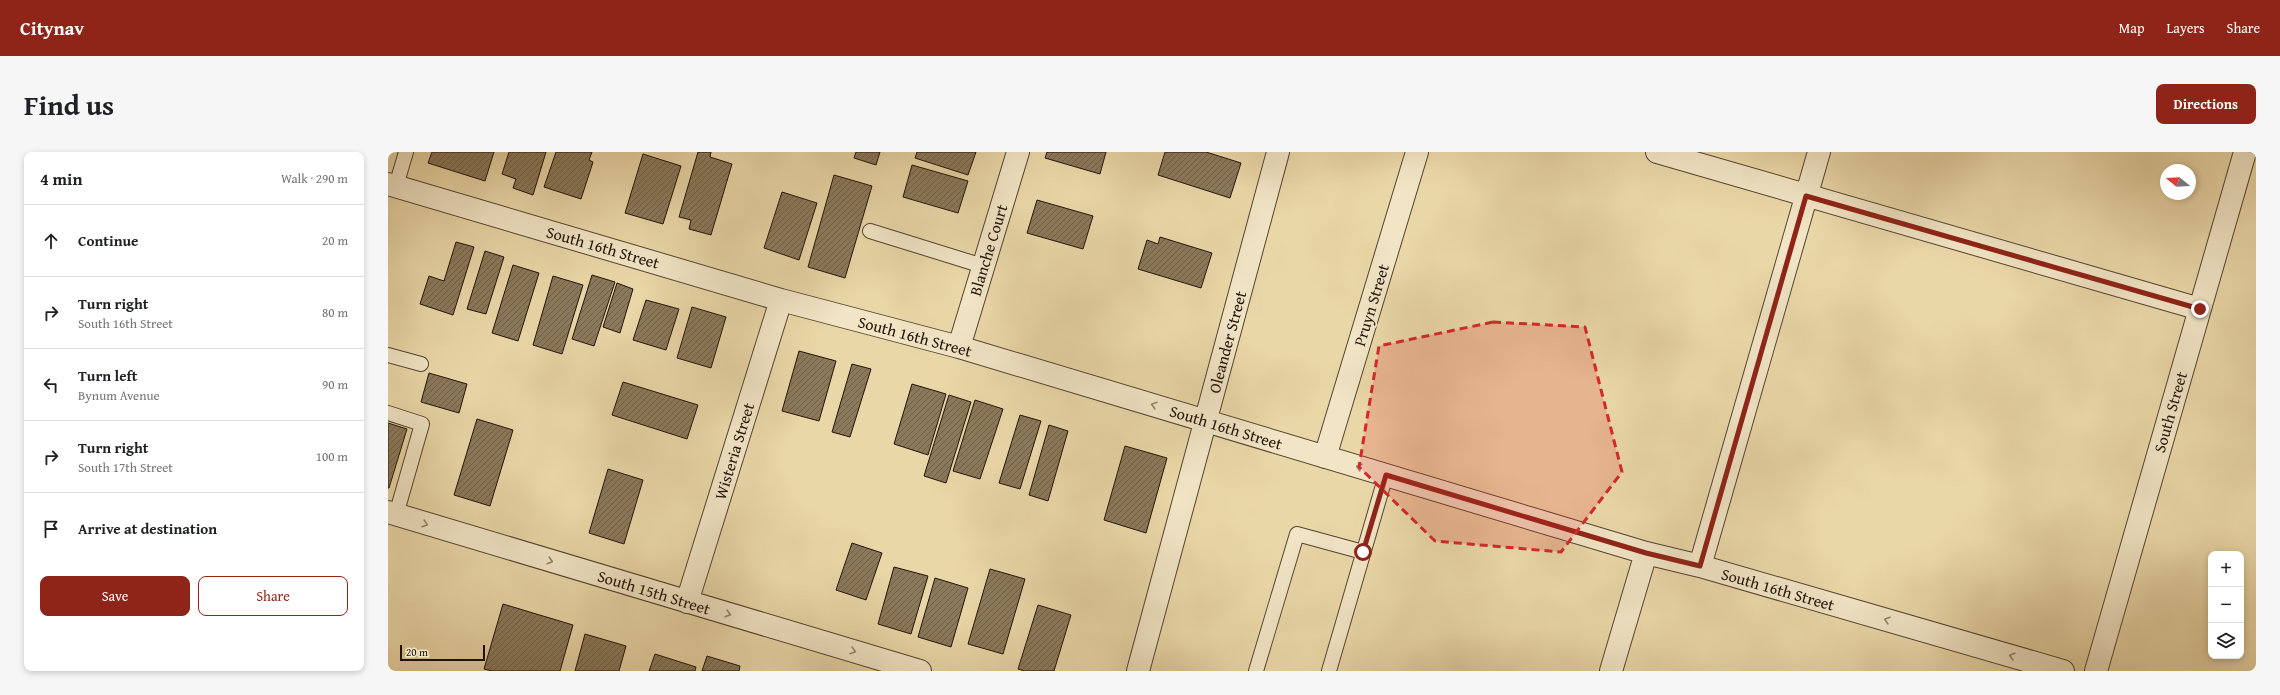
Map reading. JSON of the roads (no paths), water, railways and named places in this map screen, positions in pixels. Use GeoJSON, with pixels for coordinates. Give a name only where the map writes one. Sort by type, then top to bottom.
{"type":"FeatureCollection","features":[{"type":"Feature","properties":{"kind":"street","name":"Blanche Court"},"geometry":{"type":"LineString","coordinates":[[959,347],[1018,152]]}},
{"type":"Feature","properties":{"kind":"street","name":"Oleander Street"},"geometry":{"type":"LineString","coordinates":[[1138,671],[1278,152]]}},
{"type":"Feature","properties":{"kind":"street","name":"Pruyn Street"},"geometry":{"type":"LineString","coordinates":[[1325,457],[1417,152]]}},
{"type":"Feature","properties":{"kind":"street"},"geometry":{"type":"LineString","coordinates":[[1657,152],[2200,309]]}},
{"type":"Feature","properties":{"kind":"street"},"geometry":{"type":"LineString","coordinates":[[1700,566],[1819,152]]}},
{"type":"Feature","properties":{"kind":"street","name":"South Street"},"geometry":{"type":"LineString","coordinates":[[2096,671],[2245,152]]}},
{"type":"Feature","properties":{"kind":"street","name":"South 16th Street"},"geometry":{"type":"LineString","coordinates":[[392,185],[781,300],[959,347],[1646,553],[1700,566],[2063,671]]}},
{"type":"Feature","properties":{"kind":"street","name":"Wisteria Street"},"geometry":{"type":"LineString","coordinates":[[687,602],[781,300]]}},
{"type":"Feature","properties":{"kind":"street","name":"South 15th Street"},"geometry":{"type":"LineString","coordinates":[[392,514],[920,671]]}},
{"type":"Feature","properties":{"kind":"street"},"geometry":{"type":"LineString","coordinates":[[1611,671],[1646,553]]}},
{"type":"Feature","properties":{"kind":"lane"},"geometry":{"type":"LineString","coordinates":[[392,185],[406,152]]}},
{"type":"Feature","properties":{"kind":"lane"},"geometry":{"type":"LineString","coordinates":[[870,231],[984,266]]}},
{"type":"Feature","properties":{"kind":"lane"},"geometry":{"type":"LineString","coordinates":[[388,355],[421,364]]}},
{"type":"Feature","properties":{"kind":"lane"},"geometry":{"type":"LineString","coordinates":[[388,413],[422,424],[392,514]]}},
{"type":"Feature","properties":{"kind":"lane"},"geometry":{"type":"LineString","coordinates":[[1329,671],[1386,475]]}},
{"type":"Feature","properties":{"kind":"lane"},"geometry":{"type":"LineString","coordinates":[[1256,671],[1297,534],[1363,552]]}}]}
